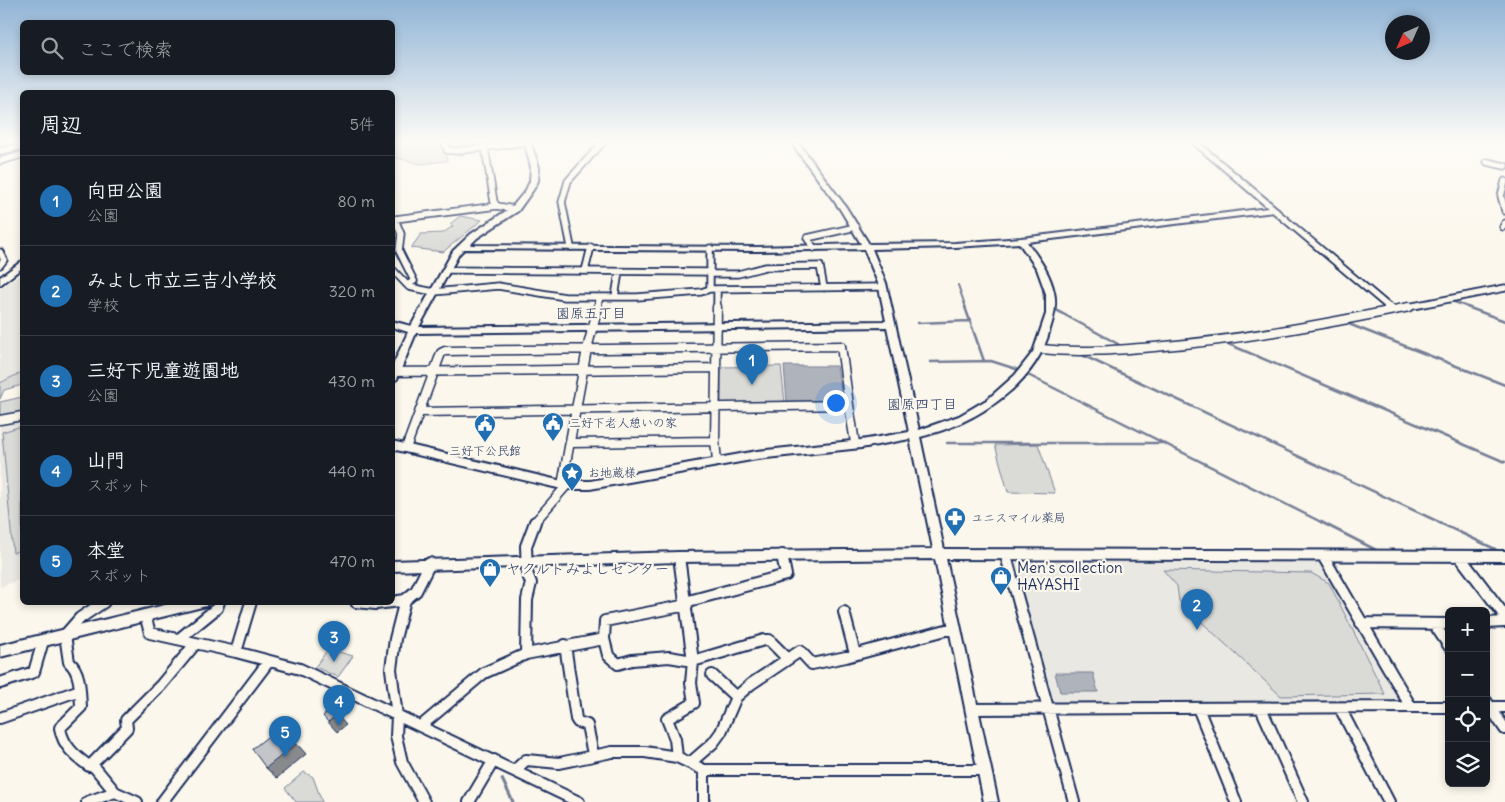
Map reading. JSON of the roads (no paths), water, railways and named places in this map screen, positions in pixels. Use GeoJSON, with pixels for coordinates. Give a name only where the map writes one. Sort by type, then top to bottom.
{"type":"FeatureCollection","features":[{"type":"Feature","properties":{"kind":"main road"},"geometry":{"type":"LineString","coordinates":[[0,282],[20,266]]}},
{"type":"Feature","properties":{"kind":"street"},"geometry":{"type":"LineString","coordinates":[[490,178],[494,202],[498,206]]}},
{"type":"Feature","properties":{"kind":"street"},"geometry":{"type":"LineString","coordinates":[[395,373],[413,330],[456,253],[474,236],[515,209],[530,190],[534,178]]}},
{"type":"Feature","properties":{"kind":"street"},"geometry":{"type":"LineString","coordinates":[[571,178],[568,181],[562,202],[571,247]]}},
{"type":"Feature","properties":{"kind":"street"},"geometry":{"type":"LineString","coordinates":[[820,178],[856,227],[868,248],[883,287],[991,802]]}},
{"type":"Feature","properties":{"kind":"street"},"geometry":{"type":"LineString","coordinates":[[1237,178],[1391,309]]}},
{"type":"Feature","properties":{"kind":"street"},"geometry":{"type":"LineString","coordinates":[[1505,181],[1501,190],[1502,207],[1505,212]]}},
{"type":"Feature","properties":{"kind":"street"},"geometry":{"type":"LineString","coordinates":[[407,285],[414,280],[399,251],[401,234],[395,218],[498,206],[515,209]]}},
{"type":"Feature","properties":{"kind":"street"},"geometry":{"type":"LineString","coordinates":[[463,247],[868,248],[1021,240],[1274,210]]}},
{"type":"Feature","properties":{"kind":"street"},"geometry":{"type":"LineString","coordinates":[[814,248],[807,238],[856,227]]}},
{"type":"Feature","properties":{"kind":"street"},"geometry":{"type":"LineString","coordinates":[[395,446],[565,485],[590,485],[614,482],[717,461],[914,435],[946,425],[994,401],[1006,392],[1041,349],[1052,304],[1047,280],[1037,260],[1021,240]]}},
{"type":"Feature","properties":{"kind":"street"},"geometry":{"type":"LineString","coordinates":[[585,271],[591,247]]}},
{"type":"Feature","properties":{"kind":"street"},"geometry":{"type":"LineString","coordinates":[[710,248],[717,327],[715,441],[717,461]]}},
{"type":"Feature","properties":{"kind":"street"},"geometry":{"type":"LineString","coordinates":[[0,252],[4,260],[0,265]]}},
{"type":"Feature","properties":{"kind":"street"},"geometry":{"type":"LineString","coordinates":[[446,270],[738,274],[765,267],[820,266],[824,288]]}},
{"type":"Feature","properties":{"kind":"street"},"geometry":{"type":"LineString","coordinates":[[395,272],[407,285],[434,292],[498,286],[565,297],[614,297],[701,292],[713,289],[883,287]]}},
{"type":"Feature","properties":{"kind":"street"},"geometry":{"type":"LineString","coordinates":[[614,297],[619,272]]}},
{"type":"Feature","properties":{"kind":"street"},"geometry":{"type":"LineString","coordinates":[[1041,349],[1065,352],[1182,346],[1248,336],[1505,288]]}},
{"type":"Feature","properties":{"kind":"street"},"geometry":{"type":"LineString","coordinates":[[526,654],[527,600],[531,583],[526,563],[526,546],[533,525],[565,485],[587,349],[600,297]]}},
{"type":"Feature","properties":{"kind":"street"},"geometry":{"type":"LineString","coordinates":[[395,325],[413,330],[890,324]]}},
{"type":"Feature","properties":{"kind":"street"},"geometry":{"type":"LineString","coordinates":[[406,448],[441,353],[445,351],[841,346],[855,444]]}},
{"type":"Feature","properties":{"kind":"street"},"geometry":{"type":"LineString","coordinates":[[395,375],[716,368]]}},
{"type":"Feature","properties":{"kind":"street"},"geometry":{"type":"LineString","coordinates":[[420,412],[849,405]]}},
{"type":"Feature","properties":{"kind":"street"},"geometry":{"type":"LineString","coordinates":[[0,420],[20,416]]}},
{"type":"Feature","properties":{"kind":"street"},"geometry":{"type":"LineString","coordinates":[[571,443],[715,441]]}},
{"type":"Feature","properties":{"kind":"street"},"geometry":{"type":"LineString","coordinates":[[782,555],[786,575],[686,603],[605,622],[604,639],[608,655],[618,664],[632,660],[668,657],[693,661],[764,640],[772,642],[788,659]]}},
{"type":"Feature","properties":{"kind":"street"},"geometry":{"type":"LineString","coordinates":[[395,566],[430,563],[526,563],[782,555],[1505,556]]}},
{"type":"Feature","properties":{"kind":"street"},"geometry":{"type":"LineString","coordinates":[[1006,556],[1074,802]]}},
{"type":"Feature","properties":{"kind":"street"},"geometry":{"type":"LineString","coordinates":[[1323,556],[1411,707]]}},
{"type":"Feature","properties":{"kind":"street"},"geometry":{"type":"LineString","coordinates":[[1460,556],[1505,616]]}},
{"type":"Feature","properties":{"kind":"street"},"geometry":{"type":"LineString","coordinates":[[677,757],[675,739],[667,719],[694,703],[692,683],[693,661],[679,557]]}},
{"type":"Feature","properties":{"kind":"street"},"geometry":{"type":"LineString","coordinates":[[424,802],[403,765],[396,735],[397,714],[391,680],[391,668],[394,642],[405,600],[416,590],[430,563]]}},
{"type":"Feature","properties":{"kind":"street"},"geometry":{"type":"LineString","coordinates":[[395,602],[405,600]]}},
{"type":"Feature","properties":{"kind":"street"},"geometry":{"type":"LineString","coordinates":[[0,651],[190,605]]}},
{"type":"Feature","properties":{"kind":"street"},"geometry":{"type":"LineString","coordinates":[[178,640],[217,608],[218,605]]}},
{"type":"Feature","properties":{"kind":"street"},"geometry":{"type":"LineString","coordinates":[[236,652],[250,605]]}},
{"type":"Feature","properties":{"kind":"street"},"geometry":{"type":"LineString","coordinates":[[88,607],[65,635],[69,662],[75,667],[80,690],[81,707],[60,728],[60,735],[70,750],[89,766],[127,728],[126,720],[161,686],[196,643]]}},
{"type":"Feature","properties":{"kind":"street"},"geometry":{"type":"LineString","coordinates":[[844,612],[855,654]]}},
{"type":"Feature","properties":{"kind":"street"},"geometry":{"type":"LineString","coordinates":[[145,615],[150,633],[236,652],[300,669],[579,802]]}},
{"type":"Feature","properties":{"kind":"street"},"geometry":{"type":"LineString","coordinates":[[1490,623],[1505,622]]}},
{"type":"Feature","properties":{"kind":"street"},"geometry":{"type":"LineString","coordinates":[[1361,624],[1445,624]]}},
{"type":"Feature","properties":{"kind":"street"},"geometry":{"type":"LineString","coordinates":[[1434,624],[1445,640]]}},
{"type":"Feature","properties":{"kind":"street"},"geometry":{"type":"LineString","coordinates":[[690,763],[713,743],[721,732],[736,697],[751,684],[800,651],[812,664],[946,630],[955,630]]}},
{"type":"Feature","properties":{"kind":"street"},"geometry":{"type":"LineString","coordinates":[[421,726],[484,674],[526,654],[565,644],[604,639]]}},
{"type":"Feature","properties":{"kind":"street"},"geometry":{"type":"LineString","coordinates":[[0,683],[34,672],[42,641]]}},
{"type":"Feature","properties":{"kind":"street"},"geometry":{"type":"LineString","coordinates":[[565,644],[576,719],[578,722],[587,725],[593,754]]}},
{"type":"Feature","properties":{"kind":"street"},"geometry":{"type":"LineString","coordinates":[[162,802],[269,661]]}},
{"type":"Feature","properties":{"kind":"street"},"geometry":{"type":"LineString","coordinates":[[712,675],[736,697]]}},
{"type":"Feature","properties":{"kind":"street"},"geometry":{"type":"LineString","coordinates":[[0,718],[80,690]]}},
{"type":"Feature","properties":{"kind":"street"},"geometry":{"type":"LineString","coordinates":[[1490,705],[1505,707]]}},
{"type":"Feature","properties":{"kind":"street"},"geometry":{"type":"LineString","coordinates":[[972,709],[1049,707],[1445,707]]}},
{"type":"Feature","properties":{"kind":"street"},"geometry":{"type":"LineString","coordinates":[[1198,708],[1236,802]]}},
{"type":"Feature","properties":{"kind":"street"},"geometry":{"type":"LineString","coordinates":[[1261,708],[1303,802]]}},
{"type":"Feature","properties":{"kind":"street"},"geometry":{"type":"LineString","coordinates":[[1340,708],[1389,802]]}},
{"type":"Feature","properties":{"kind":"street"},"geometry":{"type":"LineString","coordinates":[[1490,708],[1505,729]]}},
{"type":"Feature","properties":{"kind":"street"},"geometry":{"type":"LineString","coordinates":[[515,770],[526,760],[559,763],[593,754],[645,752],[677,757],[704,770],[984,770]]}},
{"type":"Feature","properties":{"kind":"street"},"geometry":{"type":"LineString","coordinates":[[469,802],[494,760]]}},
{"type":"Feature","properties":{"kind":"street"},"geometry":{"type":"LineString","coordinates":[[92,764],[115,792],[137,802]]}},
{"type":"Feature","properties":{"kind":"street"},"geometry":{"type":"LineString","coordinates":[[704,770],[704,802]]}},
{"type":"Feature","properties":{"kind":"street"},"geometry":{"type":"LineString","coordinates":[[87,802],[115,792]]}},
{"type":"Feature","properties":{"kind":"waterway"},"geometry":{"type":"LineString","coordinates":[[1042,284],[1044,300],[1048,304]]}},
{"type":"Feature","properties":{"kind":"waterway"},"geometry":{"type":"LineString","coordinates":[[958,285],[966,308]]}},
{"type":"Feature","properties":{"kind":"waterway"},"geometry":{"type":"LineString","coordinates":[[1454,302],[1470,308]]}},
{"type":"Feature","properties":{"kind":"waterway"},"geometry":{"type":"LineString","coordinates":[[965,307],[984,361]]}},
{"type":"Feature","properties":{"kind":"waterway"},"geometry":{"type":"LineString","coordinates":[[1467,307],[1505,321]]}},
{"type":"Feature","properties":{"kind":"waterway"},"geometry":{"type":"LineString","coordinates":[[1054,309],[1118,344]]}},
{"type":"Feature","properties":{"kind":"waterway"},"geometry":{"type":"LineString","coordinates":[[918,323],[969,321]]}},
{"type":"Feature","properties":{"kind":"waterway"},"geometry":{"type":"LineString","coordinates":[[1346,323],[1505,385]]}},
{"type":"Feature","properties":{"kind":"waterway"},"geometry":{"type":"LineString","coordinates":[[1226,343],[1505,462]]}},
{"type":"Feature","properties":{"kind":"waterway"},"geometry":{"type":"LineString","coordinates":[[1082,355],[1441,523]]}},
{"type":"Feature","properties":{"kind":"waterway"},"geometry":{"type":"LineString","coordinates":[[930,362],[991,361],[1016,369],[1323,523]]}},
{"type":"Feature","properties":{"kind":"waterway"},"geometry":{"type":"LineString","coordinates":[[947,443],[1163,443]]}},
{"type":"Feature","properties":{"kind":"waterway"},"geometry":{"type":"LineString","coordinates":[[1321,522],[1378,551]]}},
{"type":"Feature","properties":{"kind":"waterway"},"geometry":{"type":"LineString","coordinates":[[1438,522],[1495,549]]}},
{"type":"Feature","properties":{"kind":"waterway"},"geometry":{"type":"LineString","coordinates":[[1414,551],[1505,551]]}},
{"type":"Feature","properties":{"kind":"waterway"},"geometry":{"type":"LineString","coordinates":[[502,779],[513,802]]}},
{"type":"Feature","properties":{"kind":"place","name":"向田公園"},"geometry":{"type":"Point","coordinates":[752,385]}},
{"type":"Feature","properties":{"kind":"place","name":"三好下老人憩いの家"},"geometry":{"type":"Point","coordinates":[553,442]}},
{"type":"Feature","properties":{"kind":"place","name":"三好下公民館"},"geometry":{"type":"Point","coordinates":[485,443]}},
{"type":"Feature","properties":{"kind":"place","name":"お地蔵様"},"geometry":{"type":"Point","coordinates":[572,492]}},
{"type":"Feature","properties":{"kind":"place","name":"ユニスマイル薬局"},"geometry":{"type":"Point","coordinates":[955,537]}},
{"type":"Feature","properties":{"kind":"place","name":"ヤクルトみよしセンター"},"geometry":{"type":"Point","coordinates":[490,588]}},
{"type":"Feature","properties":{"kind":"place","name":"Men's collection HAYASHI"},"geometry":{"type":"Point","coordinates":[1001,596]}},
{"type":"Feature","properties":{"kind":"place","name":"みよし市立三吉小学校"},"geometry":{"type":"Point","coordinates":[1197,630]}},
{"type":"Feature","properties":{"kind":"place","name":"三好下児童遊園地"},"geometry":{"type":"Point","coordinates":[334,662]}},
{"type":"Feature","properties":{"kind":"place","name":"山門"},"geometry":{"type":"Point","coordinates":[339,726]}},
{"type":"Feature","properties":{"kind":"place","name":"本堂"},"geometry":{"type":"Point","coordinates":[285,757]}},
{"type":"Feature","properties":{"kind":"district","name":"園原五丁目"},"geometry":{"type":"Point","coordinates":[591,313]}},
{"type":"Feature","properties":{"kind":"district","name":"園原四丁目"},"geometry":{"type":"Point","coordinates":[922,404]}}]}
